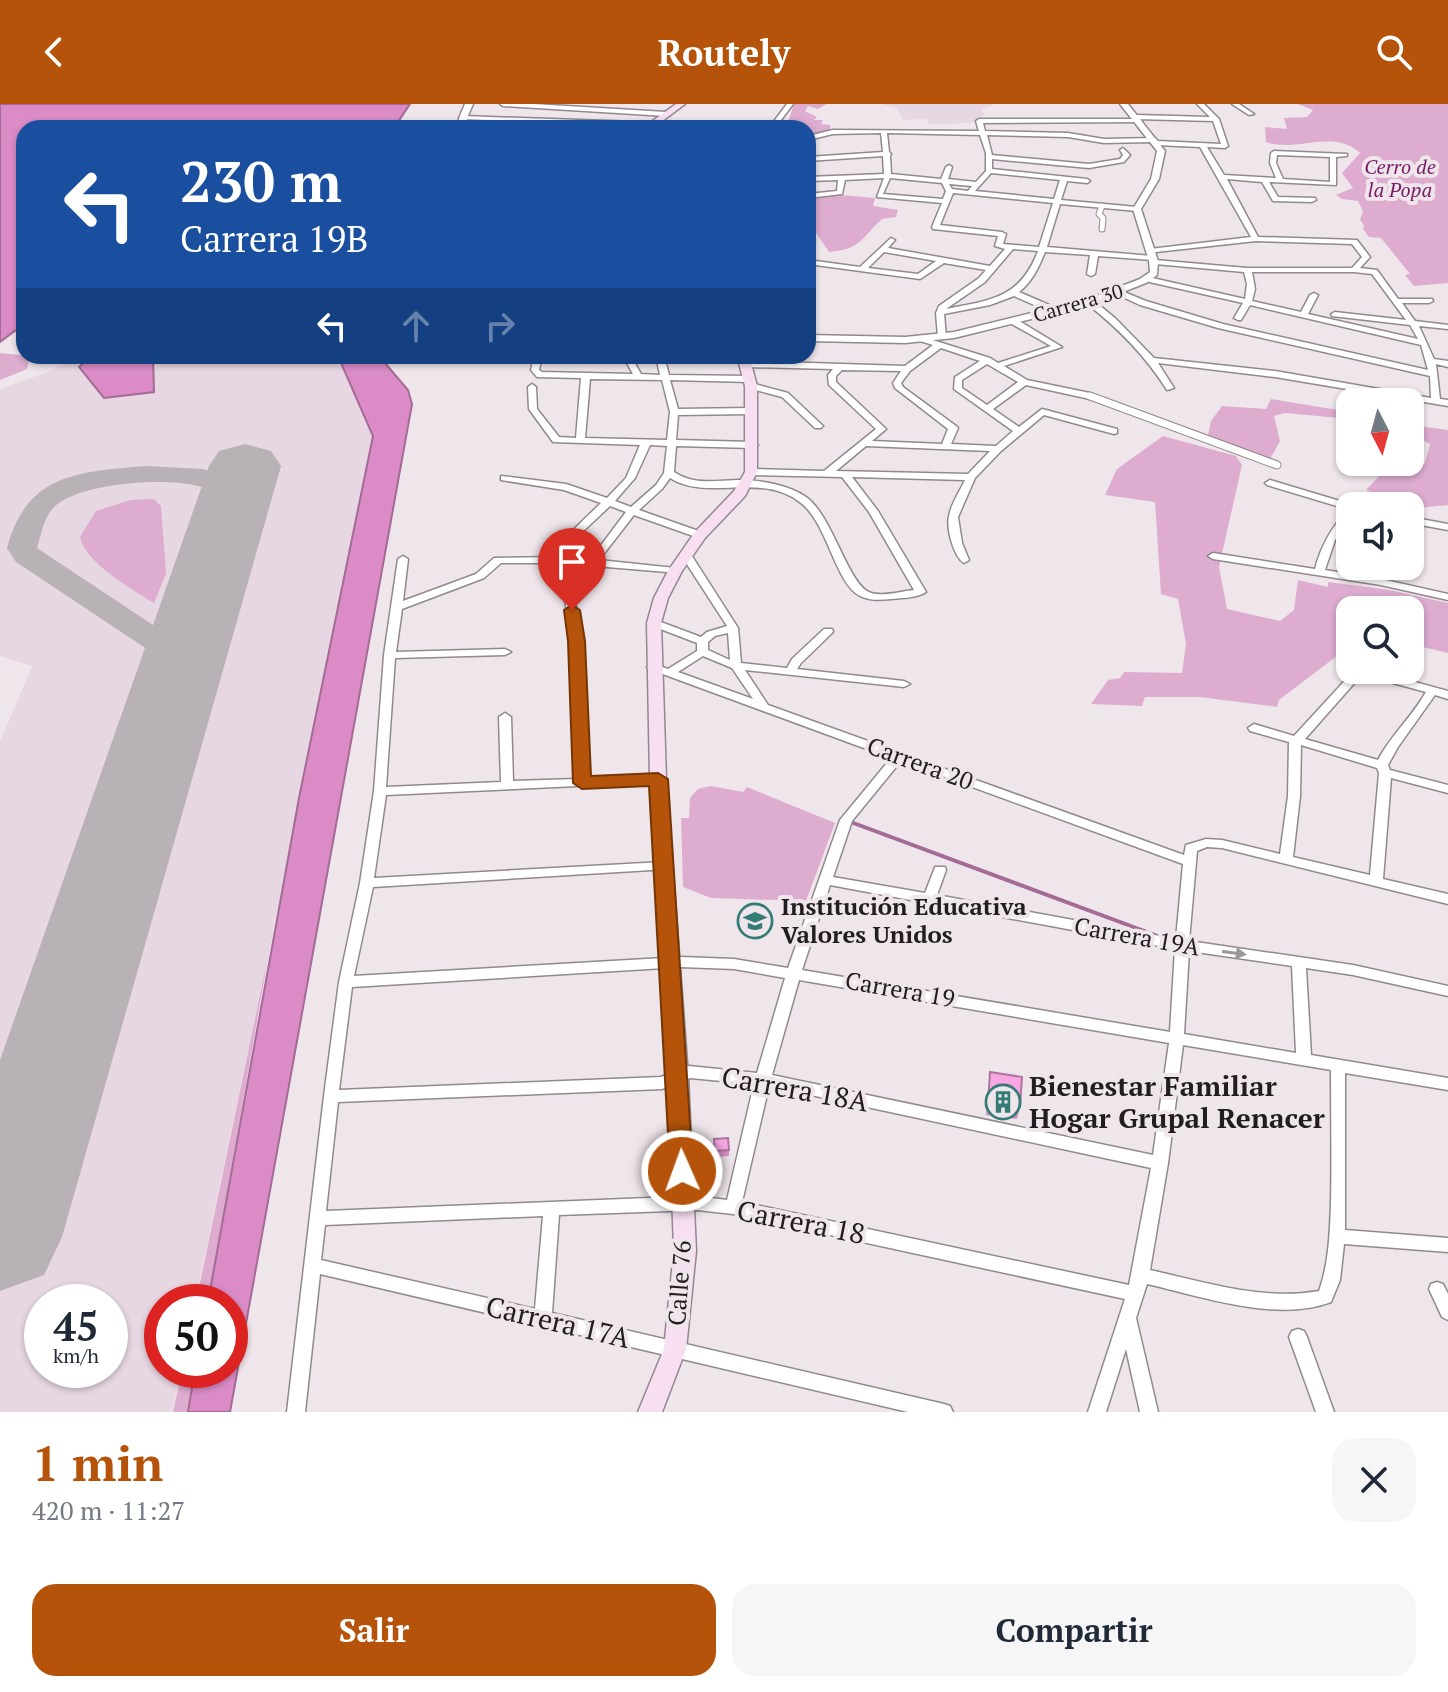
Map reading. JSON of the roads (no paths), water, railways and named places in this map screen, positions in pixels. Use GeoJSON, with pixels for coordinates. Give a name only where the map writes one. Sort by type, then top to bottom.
{"type":"FeatureCollection","features":[{"type":"Feature","properties":{"kind":"main road"},"geometry":{"type":"LineString","coordinates":[[658,120],[681,104]]}},
{"type":"Feature","properties":{"kind":"main road"},"geometry":{"type":"LineString","coordinates":[[747,364],[753,445],[748,478]]}},
{"type":"Feature","properties":{"kind":"main road","name":"Calle 76"},"geometry":{"type":"LineString","coordinates":[[650,1412],[675,1349],[685,1251],[678,1076],[658,779],[661,670],[654,623],[661,598],[675,571],[700,535],[748,478]]}},
{"type":"Feature","properties":{"kind":"street"},"geometry":{"type":"LineString","coordinates":[[503,104],[666,114]]}},
{"type":"Feature","properties":{"kind":"street"},"geometry":{"type":"LineString","coordinates":[[608,110],[620,104]]}},
{"type":"Feature","properties":{"kind":"street"},"geometry":{"type":"LineString","coordinates":[[1124,104],[1161,151],[1160,167],[1137,209],[1152,257]]}},
{"type":"Feature","properties":{"kind":"street"},"geometry":{"type":"LineString","coordinates":[[816,136],[852,131],[984,132],[1225,146],[1216,119],[1200,104]]}},
{"type":"Feature","properties":{"kind":"street"},"geometry":{"type":"LineString","coordinates":[[1235,104],[1251,114]]}},
{"type":"Feature","properties":{"kind":"street"},"geometry":{"type":"LineString","coordinates":[[583,120],[590,109]]}},
{"type":"Feature","properties":{"kind":"street"},"geometry":{"type":"LineString","coordinates":[[970,193],[989,171],[984,132],[979,121],[1216,119]]}},
{"type":"Feature","properties":{"kind":"street"},"geometry":{"type":"LineString","coordinates":[[852,131],[855,143]]}},
{"type":"Feature","properties":{"kind":"street"},"geometry":{"type":"LineString","coordinates":[[884,131],[888,176],[879,196],[946,201]]}},
{"type":"Feature","properties":{"kind":"street"},"geometry":{"type":"LineString","coordinates":[[1202,145],[1256,239]]}},
{"type":"Feature","properties":{"kind":"street"},"geometry":{"type":"LineString","coordinates":[[989,157],[1089,166],[1122,161],[1127,155],[1123,150]]}},
{"type":"Feature","properties":{"kind":"street"},"geometry":{"type":"LineString","coordinates":[[1280,180],[1273,163],[1274,153],[1345,155]]}},
{"type":"Feature","properties":{"kind":"street"},"geometry":{"type":"LineString","coordinates":[[816,158],[888,154]]}},
{"type":"Feature","properties":{"kind":"street"},"geometry":{"type":"LineString","coordinates":[[1222,177],[1334,184],[1333,154]]}},
{"type":"Feature","properties":{"kind":"street"},"geometry":{"type":"LineString","coordinates":[[944,181],[949,167]]}},
{"type":"Feature","properties":{"kind":"street"},"geometry":{"type":"LineString","coordinates":[[989,171],[1087,181]]}},
{"type":"Feature","properties":{"kind":"street"},"geometry":{"type":"LineString","coordinates":[[816,179],[888,176],[975,184]]}},
{"type":"Feature","properties":{"kind":"street"},"geometry":{"type":"LineString","coordinates":[[816,195],[840,193],[842,178]]}},
{"type":"Feature","properties":{"kind":"street"},"geometry":{"type":"LineString","coordinates":[[1264,179],[1276,199],[1312,200]]}},
{"type":"Feature","properties":{"kind":"street"},"geometry":{"type":"LineString","coordinates":[[940,313],[1014,293],[1033,272],[1064,180]]}},
{"type":"Feature","properties":{"kind":"street"},"geometry":{"type":"LineString","coordinates":[[944,181],[950,191]]}},
{"type":"Feature","properties":{"kind":"street"},"geometry":{"type":"LineString","coordinates":[[950,191],[1137,209]]}},
{"type":"Feature","properties":{"kind":"street"},"geometry":{"type":"LineString","coordinates":[[950,191],[936,227],[1002,234],[999,246],[1152,257],[1247,270],[1374,272],[1423,335],[1432,361],[1436,401]]}},
{"type":"Feature","properties":{"kind":"street"},"geometry":{"type":"LineString","coordinates":[[1102,206],[1099,214],[1103,218],[1102,229]]}},
{"type":"Feature","properties":{"kind":"street"},"geometry":{"type":"LineString","coordinates":[[1152,257],[1256,239],[1350,241],[1357,244],[1366,257],[1354,270]]}},
{"type":"Feature","properties":{"kind":"street"},"geometry":{"type":"LineString","coordinates":[[861,270],[891,240]]}},
{"type":"Feature","properties":{"kind":"street"},"geometry":{"type":"LineString","coordinates":[[941,341],[940,313],[950,300],[982,280],[1011,247]]}},
{"type":"Feature","properties":{"kind":"street"},"geometry":{"type":"LineString","coordinates":[[882,249],[992,269]]}},
{"type":"Feature","properties":{"kind":"street"},"geometry":{"type":"LineString","coordinates":[[1091,274],[1094,255]]}},
{"type":"Feature","properties":{"kind":"street","name":"Carrera 30"},"geometry":{"type":"LineString","coordinates":[[816,338],[941,341],[1119,292],[1148,279],[1154,273],[1152,257]]}},
{"type":"Feature","properties":{"kind":"street"},"geometry":{"type":"LineString","coordinates":[[816,263],[920,277],[944,259]]}},
{"type":"Feature","properties":{"kind":"street"},"geometry":{"type":"LineString","coordinates":[[1238,318],[1248,303],[1252,286],[1247,270]]}},
{"type":"Feature","properties":{"kind":"street"},"geometry":{"type":"LineString","coordinates":[[1148,279],[1424,343]]}},
{"type":"Feature","properties":{"kind":"street"},"geometry":{"type":"LineString","coordinates":[[1119,292],[1143,303],[1221,326],[1433,374]]}},
{"type":"Feature","properties":{"kind":"street"},"geometry":{"type":"LineString","coordinates":[[1014,293],[1053,310]]}},
{"type":"Feature","properties":{"kind":"street"},"geometry":{"type":"LineString","coordinates":[[1303,316],[1314,295]]}},
{"type":"Feature","properties":{"kind":"street"},"geometry":{"type":"LineString","coordinates":[[1089,301],[1124,329],[1154,360],[1170,388]]}},
{"type":"Feature","properties":{"kind":"street"},"geometry":{"type":"LineString","coordinates":[[1398,301],[1429,301]]}},
{"type":"Feature","properties":{"kind":"street"},"geometry":{"type":"LineString","coordinates":[[1335,314],[1448,327]]}},
{"type":"Feature","properties":{"kind":"street"},"geometry":{"type":"LineString","coordinates":[[1013,321],[1058,347],[991,363],[957,383],[958,389],[1020,432]]}},
{"type":"Feature","properties":{"kind":"street"},"geometry":{"type":"LineString","coordinates":[[941,341],[991,363],[1024,382],[1090,396],[1277,465]]}},
{"type":"Feature","properties":{"kind":"street"},"geometry":{"type":"LineString","coordinates":[[941,341],[907,369],[899,379],[899,388],[953,428],[945,447]]}},
{"type":"Feature","properties":{"kind":"street"},"geometry":{"type":"LineString","coordinates":[[1154,360],[1275,374],[1448,403]]}},
{"type":"Feature","properties":{"kind":"street"},"geometry":{"type":"LineString","coordinates":[[1432,361],[1448,364]]}},
{"type":"Feature","properties":{"kind":"street"},"geometry":{"type":"LineString","coordinates":[[536,364],[535,370],[540,375],[750,382],[785,395],[811,416],[818,426]]}},
{"type":"Feature","properties":{"kind":"street"},"geometry":{"type":"LineString","coordinates":[[631,364],[638,376]]}},
{"type":"Feature","properties":{"kind":"street"},"geometry":{"type":"LineString","coordinates":[[593,562],[632,511],[659,487],[669,473],[674,443],[674,412],[662,364]]}},
{"type":"Feature","properties":{"kind":"street"},"geometry":{"type":"LineString","coordinates":[[800,364],[907,369]]}},
{"type":"Feature","properties":{"kind":"street"},"geometry":{"type":"LineString","coordinates":[[825,475],[879,432],[880,425],[832,383],[832,375],[840,367]]}},
{"type":"Feature","properties":{"kind":"street"},"geometry":{"type":"LineString","coordinates":[[580,440],[586,375]]}},
{"type":"Feature","properties":{"kind":"street"},"geometry":{"type":"LineString","coordinates":[[988,409],[1024,382]]}},
{"type":"Feature","properties":{"kind":"street"},"geometry":{"type":"LineString","coordinates":[[532,387],[533,409],[554,438],[753,445]]}},
{"type":"Feature","properties":{"kind":"street"},"geometry":{"type":"LineString","coordinates":[[674,412],[751,411]]}},
{"type":"Feature","properties":{"kind":"street"},"geometry":{"type":"LineString","coordinates":[[964,560],[957,543],[953,517],[971,477],[998,449],[1042,412],[1114,431]]}},
{"type":"Feature","properties":{"kind":"street"},"geometry":{"type":"LineString","coordinates":[[563,560],[574,532],[626,485],[646,442]]}},
{"type":"Feature","properties":{"kind":"street"},"geometry":{"type":"LineString","coordinates":[[864,443],[998,449]]}},
{"type":"Feature","properties":{"kind":"street"},"geometry":{"type":"LineString","coordinates":[[669,473],[695,486],[748,478],[825,475],[971,477]]}},
{"type":"Feature","properties":{"kind":"street"},"geometry":{"type":"LineString","coordinates":[[748,478],[803,499],[825,523],[838,547],[844,571],[865,595],[921,592],[873,511],[846,476]]}},
{"type":"Feature","properties":{"kind":"street"},"geometry":{"type":"LineString","coordinates":[[504,478],[566,487],[700,535]]}},
{"type":"Feature","properties":{"kind":"street"},"geometry":{"type":"LineString","coordinates":[[1270,483],[1336,505]]}},
{"type":"Feature","properties":{"kind":"street"},"geometry":{"type":"LineString","coordinates":[[1424,523],[1448,527]]}},
{"type":"Feature","properties":{"kind":"street"},"geometry":{"type":"LineString","coordinates":[[1319,572],[1323,553],[1336,531]]}},
{"type":"Feature","properties":{"kind":"street"},"geometry":{"type":"LineString","coordinates":[[686,555],[733,628],[736,666],[763,706]]}},
{"type":"Feature","properties":{"kind":"street"},"geometry":{"type":"LineString","coordinates":[[1213,556],[1319,572],[1448,597]]}},
{"type":"Feature","properties":{"kind":"street"},"geometry":{"type":"LineString","coordinates":[[296,1412],[346,982],[367,883],[380,791],[390,655],[403,559]]}},
{"type":"Feature","properties":{"kind":"street"},"geometry":{"type":"LineString","coordinates":[[396,607],[480,576],[498,560],[563,560],[675,571]]}},
{"type":"Feature","properties":{"kind":"street"},"geometry":{"type":"LineString","coordinates":[[563,560],[568,567],[566,577],[577,641],[582,783]]}},
{"type":"Feature","properties":{"kind":"street"},"geometry":{"type":"LineString","coordinates":[[654,623],[736,666],[904,684]]}},
{"type":"Feature","properties":{"kind":"street"},"geometry":{"type":"LineString","coordinates":[[661,670],[702,646],[711,634],[733,628]]}},
{"type":"Feature","properties":{"kind":"street"},"geometry":{"type":"LineString","coordinates":[[790,672],[796,661],[828,631]]}},
{"type":"Feature","properties":{"kind":"street"},"geometry":{"type":"LineString","coordinates":[[390,655],[505,652]]}},
{"type":"Feature","properties":{"kind":"street","name":"Carrera 20"},"geometry":{"type":"LineString","coordinates":[[661,670],[1188,861]]}},
{"type":"Feature","properties":{"kind":"street"},"geometry":{"type":"LineString","coordinates":[[1286,858],[1294,796],[1295,742],[1360,674],[1366,672],[1448,695]]}},
{"type":"Feature","properties":{"kind":"street"},"geometry":{"type":"LineString","coordinates":[[1376,880],[1384,769],[1390,745],[1421,713],[1432,691]]}},
{"type":"Feature","properties":{"kind":"street"},"geometry":{"type":"LineString","coordinates":[[505,717],[507,786]]}},
{"type":"Feature","properties":{"kind":"street"},"geometry":{"type":"LineString","coordinates":[[1254,728],[1448,789]]}},
{"type":"Feature","properties":{"kind":"street"},"geometry":{"type":"LineString","coordinates":[[733,1207],[763,1079],[794,972],[846,820],[899,756]]}},
{"type":"Feature","properties":{"kind":"street"},"geometry":{"type":"LineString","coordinates":[[380,791],[658,779]]}},
{"type":"Feature","properties":{"kind":"street"},"geometry":{"type":"LineString","coordinates":[[1097,1412],[1141,1275],[1160,1163],[1177,1037],[1191,848],[1206,843],[1286,858],[1448,899]]}},
{"type":"Feature","properties":{"kind":"street"},"geometry":{"type":"LineString","coordinates":[[367,883],[663,866]]}},
{"type":"Feature","properties":{"kind":"street"},"geometry":{"type":"LineString","coordinates":[[929,900],[940,870]]}},
{"type":"Feature","properties":{"kind":"street","name":"Carrera 19A"},"geometry":{"type":"LineString","coordinates":[[827,880],[1182,945],[1353,970],[1448,991]]}},
{"type":"Feature","properties":{"kind":"street"},"geometry":{"type":"LineString","coordinates":[[1299,962],[1304,1060]]}},
{"type":"Feature","properties":{"kind":"street","name":"Carrera 19"},"geometry":{"type":"LineString","coordinates":[[346,982],[670,963],[734,964],[1177,1037],[1338,1068],[1448,1084]]}},
{"type":"Feature","properties":{"kind":"street"},"geometry":{"type":"LineString","coordinates":[[1141,1275],[1280,1302],[1307,1302],[1325,1297],[1332,1286],[1337,1236],[1338,1068]]}},
{"type":"Feature","properties":{"kind":"street","name":"Carrera 18A"},"geometry":{"type":"LineString","coordinates":[[331,1096],[662,1083],[689,1072],[763,1079],[1160,1163]]}},
{"type":"Feature","properties":{"kind":"street","name":"Carrera 18"},"geometry":{"type":"LineString","coordinates":[[318,1218],[683,1202],[733,1207],[1135,1294]]}},
{"type":"Feature","properties":{"kind":"street"},"geometry":{"type":"LineString","coordinates":[[543,1319],[551,1210]]}},
{"type":"Feature","properties":{"kind":"street"},"geometry":{"type":"LineString","coordinates":[[1337,1236],[1448,1245]]}},
{"type":"Feature","properties":{"kind":"street","name":"Carrera 17A"},"geometry":{"type":"LineString","coordinates":[[313,1265],[944,1412]]}},
{"type":"Feature","properties":{"kind":"street"},"geometry":{"type":"LineString","coordinates":[[1437,1289],[1448,1312]]}},
{"type":"Feature","properties":{"kind":"street"},"geometry":{"type":"LineString","coordinates":[[1128,1320],[1149,1412]]}},
{"type":"Feature","properties":{"kind":"street"},"geometry":{"type":"LineString","coordinates":[[1298,1337],[1325,1412]]}},
{"type":"Feature","properties":{"kind":"waterway"},"geometry":{"type":"LineString","coordinates":[[848,821],[1155,935]]}},
{"type":"Feature","properties":{"kind":"place","name":"Institución Educativa Valores Unidos"},"geometry":{"type":"Point","coordinates":[755,921]}},
{"type":"Feature","properties":{"kind":"place","name":"Bienestar Familiar Hogar Grupal Renacer"},"geometry":{"type":"Point","coordinates":[1003,1102]}},
{"type":"Feature","properties":{"kind":"park label","name":"Cerro de la Popa"},"geometry":{"type":"Point","coordinates":[1400,178]}}]}
